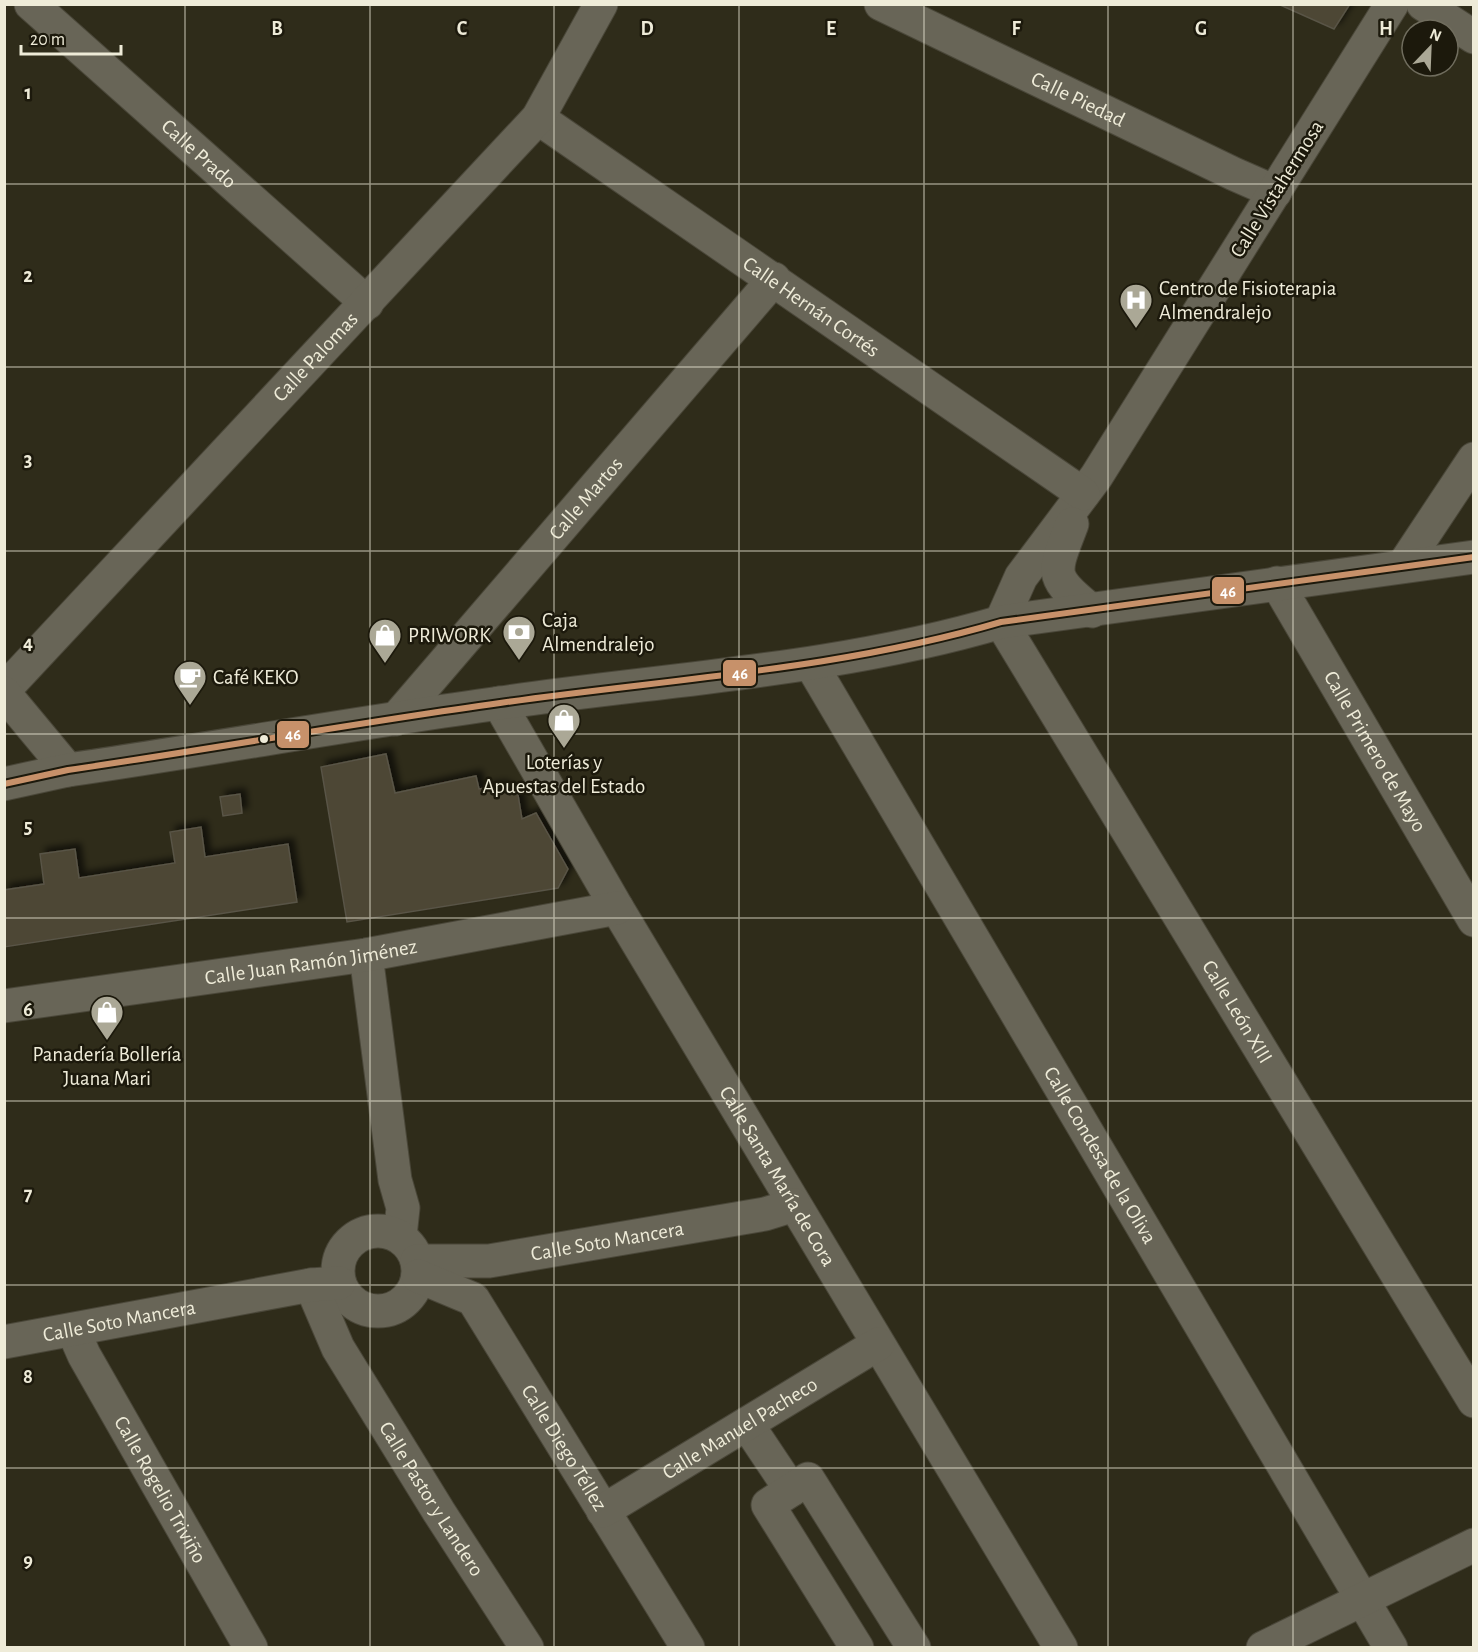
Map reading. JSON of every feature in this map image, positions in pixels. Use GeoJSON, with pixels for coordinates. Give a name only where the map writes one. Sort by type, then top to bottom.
{"type":"FeatureCollection","features":[{"type":"Feature","properties":{"kind":"street","name":"Calle Prado"},"geometry":{"type":"LineString","coordinates":[[31,4],[367,303]]}},
{"type":"Feature","properties":{"kind":"street","name":"Calle Palomas"},"geometry":{"type":"LineString","coordinates":[[4,692],[538,118],[601,4]]}},
{"type":"Feature","properties":{"kind":"street","name":"Calle Piedad"},"geometry":{"type":"LineString","coordinates":[[881,4],[1275,192]]}},
{"type":"Feature","properties":{"kind":"street","name":"Calle Vistahermosa"},"geometry":{"type":"LineString","coordinates":[[1001,622],[1021,576],[1083,494],[1392,4]]}},
{"type":"Feature","properties":{"kind":"street"},"geometry":{"type":"LineString","coordinates":[[1423,4],[1473,37]]}},
{"type":"Feature","properties":{"kind":"street","name":"Calle Hernán Cortés"},"geometry":{"type":"LineString","coordinates":[[538,118],[1083,494]]}},
{"type":"Feature","properties":{"kind":"street","name":"Calle Martos"},"geometry":{"type":"LineString","coordinates":[[396,719],[774,279]]}},
{"type":"Feature","properties":{"kind":"street"},"geometry":{"type":"LineString","coordinates":[[1404,566],[1473,459]]}},
{"type":"Feature","properties":{"kind":"street","name":"Calle Vistahermosa"},"geometry":{"type":"LineString","coordinates":[[1083,494],[1058,563],[1059,579],[1064,588],[1092,611]]}},
{"type":"Feature","properties":{"kind":"street"},"geometry":{"type":"LineString","coordinates":[[4,784],[68,770],[499,703],[811,664],[946,639],[1001,622],[1473,556]]}},
{"type":"Feature","properties":{"kind":"street","name":"Calle Primero de Mayo"},"geometry":{"type":"LineString","coordinates":[[1277,583],[1473,920]]}},
{"type":"Feature","properties":{"kind":"street","name":"Calle León XIII"},"geometry":{"type":"LineString","coordinates":[[1001,622],[1473,1401]]}},
{"type":"Feature","properties":{"kind":"street","name":"Calle Condesa de la Oliva"},"geometry":{"type":"LineString","coordinates":[[811,664],[1391,1647]]}},
{"type":"Feature","properties":{"kind":"street"},"geometry":{"type":"LineString","coordinates":[[4,692],[68,770]]}},
{"type":"Feature","properties":{"kind":"street","name":"Calle Santa María de Cora"},"geometry":{"type":"LineString","coordinates":[[499,703],[617,908],[1061,1647]]}},
{"type":"Feature","properties":{"kind":"street","name":"Calle Juan Ramón Jiménez"},"geometry":{"type":"LineString","coordinates":[[4,1006],[366,955],[617,908]]}},
{"type":"Feature","properties":{"kind":"street"},"geometry":{"type":"LineString","coordinates":[[336,1292],[374,1311],[389,1309],[403,1303],[413,1291],[412,1258],[403,1208],[395,1180],[366,955]]}},
{"type":"Feature","properties":{"kind":"street","name":"Calle Soto Mancera"},"geometry":{"type":"LineString","coordinates":[[412,1258],[489,1261],[765,1214],[794,1205]]}},
{"type":"Feature","properties":{"kind":"street"},"geometry":{"type":"LineString","coordinates":[[338,1348],[337,1267],[342,1251],[353,1238],[369,1231],[386,1231],[412,1258]]}},
{"type":"Feature","properties":{"kind":"street","name":"Calle Diego Téllez"},"geometry":{"type":"LineString","coordinates":[[412,1258],[473,1299],[603,1511],[674,1643]]}},
{"type":"Feature","properties":{"kind":"street","name":"Calle Soto Mancera"},"geometry":{"type":"LineString","coordinates":[[4,1342],[336,1292]]}},
{"type":"Feature","properties":{"kind":"street","name":"Calle Pastor y Landero"},"geometry":{"type":"LineString","coordinates":[[336,1292],[338,1348],[439,1512],[527,1647]]}},
{"type":"Feature","properties":{"kind":"street","name":"Calle Rogelio Triviño"},"geometry":{"type":"LineString","coordinates":[[73,1330],[84,1355],[251,1647]]}},
{"type":"Feature","properties":{"kind":"street","name":"Calle Manuel Pacheco"},"geometry":{"type":"LineString","coordinates":[[603,1511],[878,1344]]}},
{"type":"Feature","properties":{"kind":"street"},"geometry":{"type":"LineString","coordinates":[[747,1424],[791,1490]]}},
{"type":"Feature","properties":{"kind":"street"},"geometry":{"type":"LineString","coordinates":[[857,1647],[768,1504],[808,1479],[914,1647]]}},
{"type":"Feature","properties":{"kind":"street"},"geometry":{"type":"LineString","coordinates":[[1263,1647],[1473,1545]]}},
{"type":"Feature","properties":{"kind":"building"},"geometry":{"type":"Polygon","coordinates":[[[1278,4],[1350,4],[1334,29],[1278,4]]]}},
{"type":"Feature","properties":{"kind":"building"},"geometry":{"type":"Polygon","coordinates":[[[386,754],[395,793],[476,776],[479,789],[501,786],[518,795],[522,819],[536,813],[568,869],[558,888],[347,922],[321,767],[386,754]]]}},
{"type":"Feature","properties":{"kind":"building"},"geometry":{"type":"Polygon","coordinates":[[[240,794],[242,813],[223,816],[220,797],[240,794]]]}},
{"type":"Feature","properties":{"kind":"building"},"geometry":{"type":"Polygon","coordinates":[[[201,827],[205,857],[288,844],[297,902],[4,947],[4,890],[44,884],[40,854],[75,849],[79,878],[175,863],[170,832],[201,827]]]}},
{"type":"Feature","properties":{"kind":"transit line","name":"46"},"geometry":{"type":"LineString","coordinates":[[4,784],[68,770],[446,711],[752,672],[877,652],[1001,622],[1474,557]]}},
{"type":"Feature","properties":{"kind":"place","name":"Centro de Fisioterapia Almendralejo"},"geometry":{"type":"Point","coordinates":[1136,329]}},
{"type":"Feature","properties":{"kind":"place","name":"Caja Almendralejo"},"geometry":{"type":"Point","coordinates":[519,661]}},
{"type":"Feature","properties":{"kind":"place","name":"PRIWORK"},"geometry":{"type":"Point","coordinates":[385,664]}},
{"type":"Feature","properties":{"kind":"place","name":"Café KEKO"},"geometry":{"type":"Point","coordinates":[190,706]}},
{"type":"Feature","properties":{"kind":"place","name":"Loterías y Apuestas del Estado"},"geometry":{"type":"Point","coordinates":[564,749]}},
{"type":"Feature","properties":{"kind":"place","name":"Panadería Bollería Juana Mari"},"geometry":{"type":"Point","coordinates":[107,1041]}}]}
